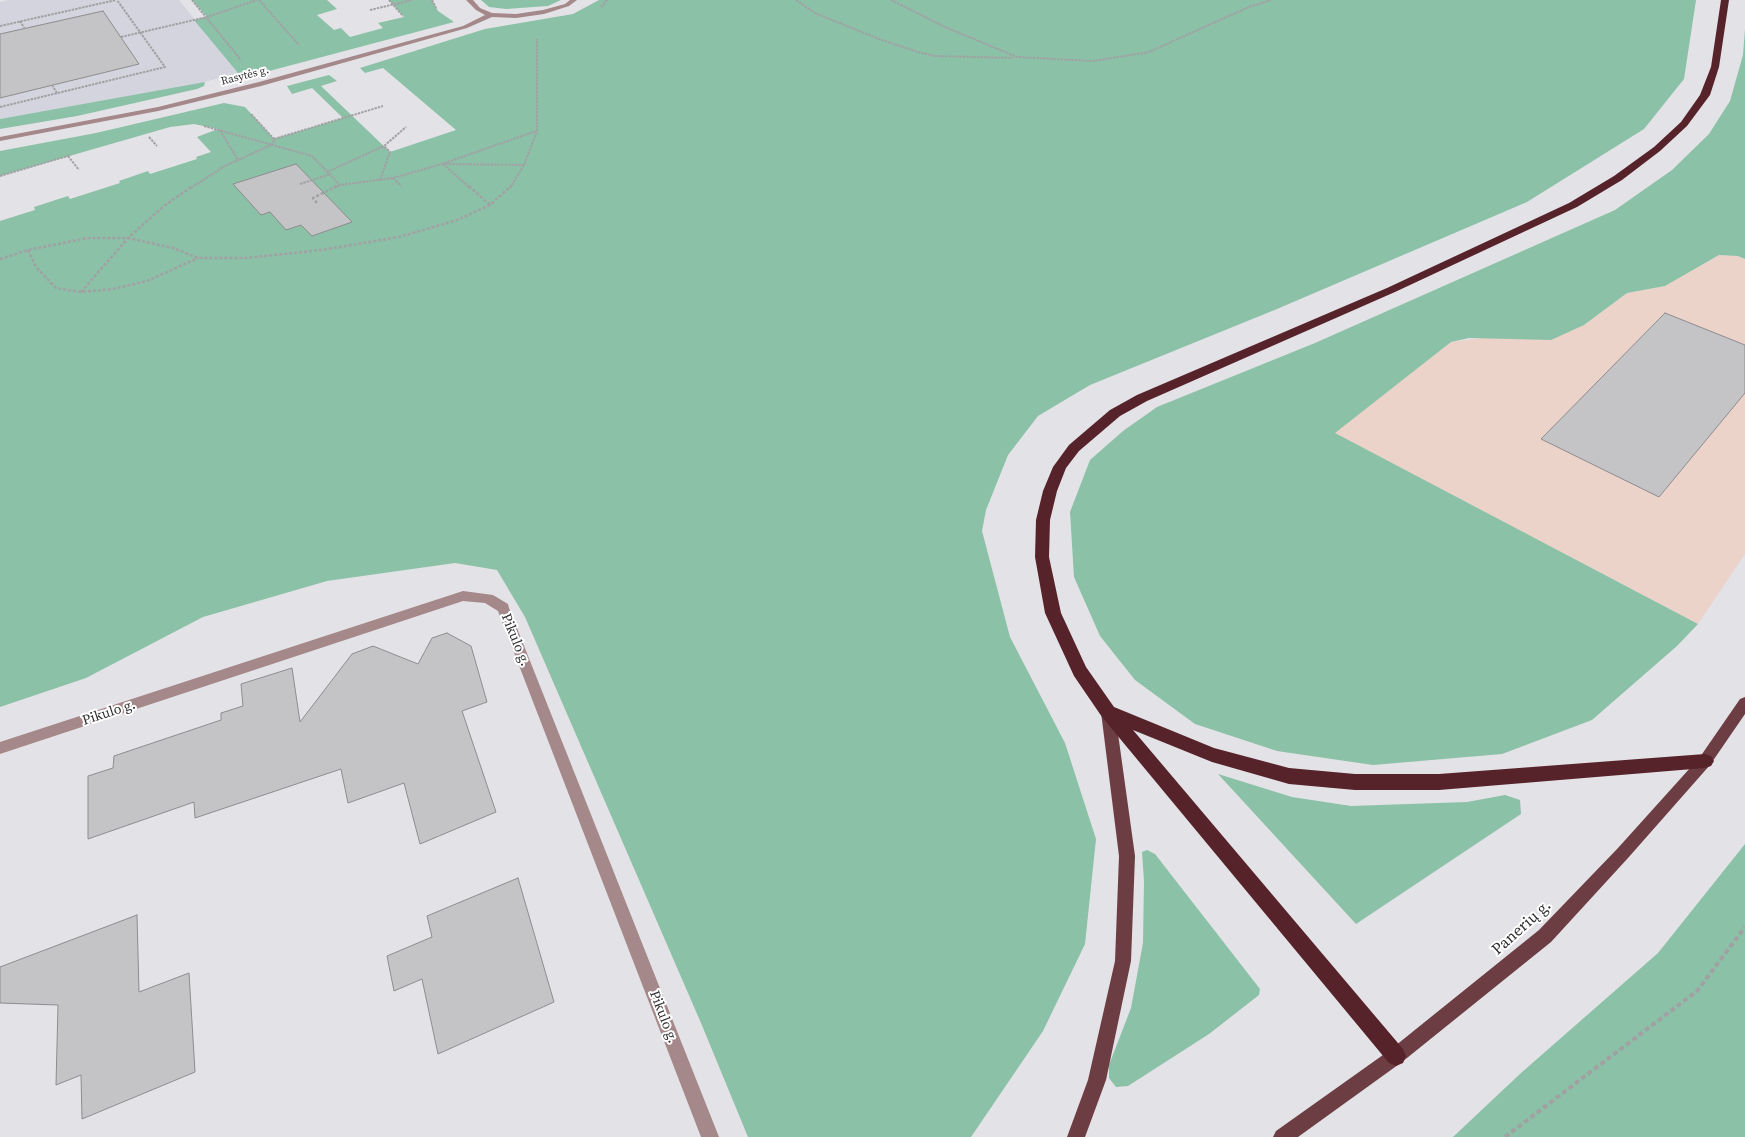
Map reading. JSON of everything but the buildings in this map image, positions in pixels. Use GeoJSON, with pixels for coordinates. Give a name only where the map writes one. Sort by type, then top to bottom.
{"type":"FeatureCollection","features":[{"type":"Feature","properties":{"kind":"highway"},"geometry":{"type":"LineString","coordinates":[[1396,1056],[1108,712],[1080,671],[1053,613],[1042,557],[1043,520],[1050,491],[1060,467],[1074,448],[1115,413],[1142,398],[1391,290],[1572,205],[1618,178],[1657,149],[1684,124],[1705,95],[1715,67],[1725,0]]}},
{"type":"Feature","properties":{"kind":"highway"},"geometry":{"type":"LineString","coordinates":[[1108,712],[1212,755],[1289,776],[1345,781],[1439,782],[1704,761]]}},
{"type":"Feature","properties":{"kind":"main road","name":"Panerių g."},"geometry":{"type":"LineString","coordinates":[[1282,1137],[1396,1056],[1545,936],[1623,853],[1704,761],[1745,704]]}},
{"type":"Feature","properties":{"kind":"main road"},"geometry":{"type":"LineString","coordinates":[[1076,1137],[1096,1080],[1123,961],[1127,856],[1108,712]]}},
{"type":"Feature","properties":{"kind":"street"},"geometry":{"type":"LineString","coordinates":[[469,0],[478,9],[491,14],[516,16],[544,12],[567,5],[574,0]]}},
{"type":"Feature","properties":{"kind":"street","name":"Rasytės g."},"geometry":{"type":"LineString","coordinates":[[0,139],[158,109],[227,93],[465,27],[491,14]]}},
{"type":"Feature","properties":{"kind":"street","name":"Pikulo g."},"geometry":{"type":"LineString","coordinates":[[0,748],[463,596],[488,598],[503,608],[710,1137]]}},
{"type":"Feature","properties":{"kind":"path"},"geometry":{"type":"LineString","coordinates":[[0,26],[116,0],[165,67],[0,107]]}},
{"type":"Feature","properties":{"kind":"path"},"geometry":{"type":"LineString","coordinates":[[192,0],[260,84]]}},
{"type":"Feature","properties":{"kind":"path"},"geometry":{"type":"LineString","coordinates":[[120,37],[207,17],[258,0],[320,68]]}},
{"type":"Feature","properties":{"kind":"path"},"geometry":{"type":"LineString","coordinates":[[370,10],[412,0]]}},
{"type":"Feature","properties":{"kind":"path"},"geometry":{"type":"LineString","coordinates":[[796,0],[815,12],[879,39],[935,56],[1094,60],[1149,52],[1249,7],[1271,0]]}},
{"type":"Feature","properties":{"kind":"path"},"geometry":{"type":"LineString","coordinates":[[891,0],[945,27],[1017,58]]}},
{"type":"Feature","properties":{"kind":"path"},"geometry":{"type":"LineString","coordinates":[[20,22],[25,29]]}},
{"type":"Feature","properties":{"kind":"path"},"geometry":{"type":"LineString","coordinates":[[0,259],[28,250],[88,238],[128,238],[173,248],[198,258],[246,258],[322,250],[399,237],[457,220],[490,205],[513,185],[524,165],[537,131],[537,38]]}},
{"type":"Feature","properties":{"kind":"path"},"geometry":{"type":"LineString","coordinates":[[52,85],[57,93]]}},
{"type":"Feature","properties":{"kind":"path"},"geometry":{"type":"LineString","coordinates":[[227,93],[245,107],[274,139]]}},
{"type":"Feature","properties":{"kind":"path"},"geometry":{"type":"LineString","coordinates":[[274,139],[383,106]]}},
{"type":"Feature","properties":{"kind":"path"},"geometry":{"type":"LineString","coordinates":[[158,109],[194,124],[219,129],[312,156],[340,185]]}},
{"type":"Feature","properties":{"kind":"path"},"geometry":{"type":"LineString","coordinates":[[327,172],[384,146],[406,127]]}},
{"type":"Feature","properties":{"kind":"path"},"geometry":{"type":"LineString","coordinates":[[219,129],[238,160]]}},
{"type":"Feature","properties":{"kind":"path"},"geometry":{"type":"LineString","coordinates":[[318,203],[313,198],[340,185],[393,178],[442,164],[537,131]]}},
{"type":"Feature","properties":{"kind":"path"},"geometry":{"type":"LineString","coordinates":[[273,144],[274,139]]}},
{"type":"Feature","properties":{"kind":"path"},"geometry":{"type":"LineString","coordinates":[[81,292],[128,238],[165,206],[223,167],[273,144]]}},
{"type":"Feature","properties":{"kind":"path"},"geometry":{"type":"LineString","coordinates":[[380,180],[390,152],[384,146]]}},
{"type":"Feature","properties":{"kind":"path"},"geometry":{"type":"LineString","coordinates":[[68,156],[79,170]]}},
{"type":"Feature","properties":{"kind":"path"},"geometry":{"type":"LineString","coordinates":[[442,164],[524,165]]}},
{"type":"Feature","properties":{"kind":"path"},"geometry":{"type":"LineString","coordinates":[[442,164],[490,205]]}},
{"type":"Feature","properties":{"kind":"path"},"geometry":{"type":"LineString","coordinates":[[300,184],[331,174]]}},
{"type":"Feature","properties":{"kind":"path"},"geometry":{"type":"LineString","coordinates":[[393,178],[401,186]]}},
{"type":"Feature","properties":{"kind":"path"},"geometry":{"type":"LineString","coordinates":[[28,250],[36,267],[56,288],[81,292],[113,289],[147,281],[198,258]]}},
{"type":"Feature","properties":{"kind":"path"},"geometry":{"type":"LineString","coordinates":[[1505,1137],[1698,991],[1745,927]]}},
{"type":"Feature","properties":{"kind":"shaded area"},"geometry":{"type":"Polygon","coordinates":[[[8,0],[179,0],[238,73],[193,85],[0,119],[0,2],[8,0]]]}},
{"type":"Feature","properties":{"kind":"shaded area"},"geometry":{"type":"Polygon","coordinates":[[[1719,255],[1738,256],[1745,259],[1745,554],[1698,624],[1334,433],[1451,342],[1584,325],[1627,293],[1665,286],[1719,255]]]}},
{"type":"Feature","properties":{"kind":"green space"},"geometry":{"type":"Polygon","coordinates":[[[192,0],[327,0],[337,9],[317,15],[334,30],[341,28],[350,37],[383,28],[378,23],[404,17],[389,0],[432,0],[438,11],[454,22],[239,79],[229,76],[238,73],[194,20],[207,17],[192,0]]]}},
{"type":"Feature","properties":{"kind":"green space"},"geometry":{"type":"Polygon","coordinates":[[[481,0],[561,0],[548,6],[506,9],[489,7],[481,0]]]}},
{"type":"Feature","properties":{"kind":"green space"},"geometry":{"type":"Polygon","coordinates":[[[599,0],[1696,0],[1684,79],[1644,129],[1527,202],[1277,309],[1090,385],[1038,416],[1008,455],[986,510],[982,531],[1010,637],[1065,743],[1096,839],[1085,944],[1043,1031],[971,1137],[748,1137],[701,1023],[525,617],[497,570],[455,563],[327,581],[203,617],[86,678],[0,707],[0,221],[35,210],[34,207],[68,196],[70,199],[120,183],[119,181],[148,171],[150,174],[197,159],[196,157],[211,152],[197,137],[218,129],[194,124],[170,127],[0,176],[0,151],[96,133],[224,103],[245,107],[274,139],[343,118],[312,88],[292,94],[287,86],[329,75],[337,81],[321,86],[390,152],[456,130],[383,68],[365,73],[360,68],[485,29],[573,14],[599,0]]]}},
{"type":"Feature","properties":{"kind":"green space"},"geometry":{"type":"Polygon","coordinates":[[[1745,29],[1745,259],[1738,256],[1719,255],[1665,286],[1627,293],[1584,325],[1551,340],[1469,338],[1451,342],[1335,433],[1698,624],[1677,646],[1592,720],[1502,754],[1373,765],[1277,751],[1195,724],[1135,680],[1100,636],[1074,577],[1070,512],[1090,460],[1123,431],[1157,407],[1315,343],[1615,210],[1672,170],[1709,134],[1730,101],[1743,55],[1745,29]]]}},
{"type":"Feature","properties":{"kind":"green space"},"geometry":{"type":"Polygon","coordinates":[[[205,82],[204,86],[197,89],[77,116],[0,129],[0,119],[205,82]]]}},
{"type":"Feature","properties":{"kind":"green space"},"geometry":{"type":"Polygon","coordinates":[[[1218,774],[1292,797],[1351,806],[1467,802],[1505,795],[1520,800],[1521,814],[1356,924],[1218,774]]]}},
{"type":"Feature","properties":{"kind":"green space"},"geometry":{"type":"Polygon","coordinates":[[[1745,844],[1745,1137],[1453,1137],[1521,1073],[1658,953],[1745,844]]]}},
{"type":"Feature","properties":{"kind":"green space"},"geometry":{"type":"Polygon","coordinates":[[[1147,850],[1155,854],[1260,989],[1259,995],[1209,1034],[1128,1086],[1116,1087],[1109,1078],[1109,1065],[1131,1008],[1143,943],[1144,881],[1142,852],[1147,850]]]}}]}
